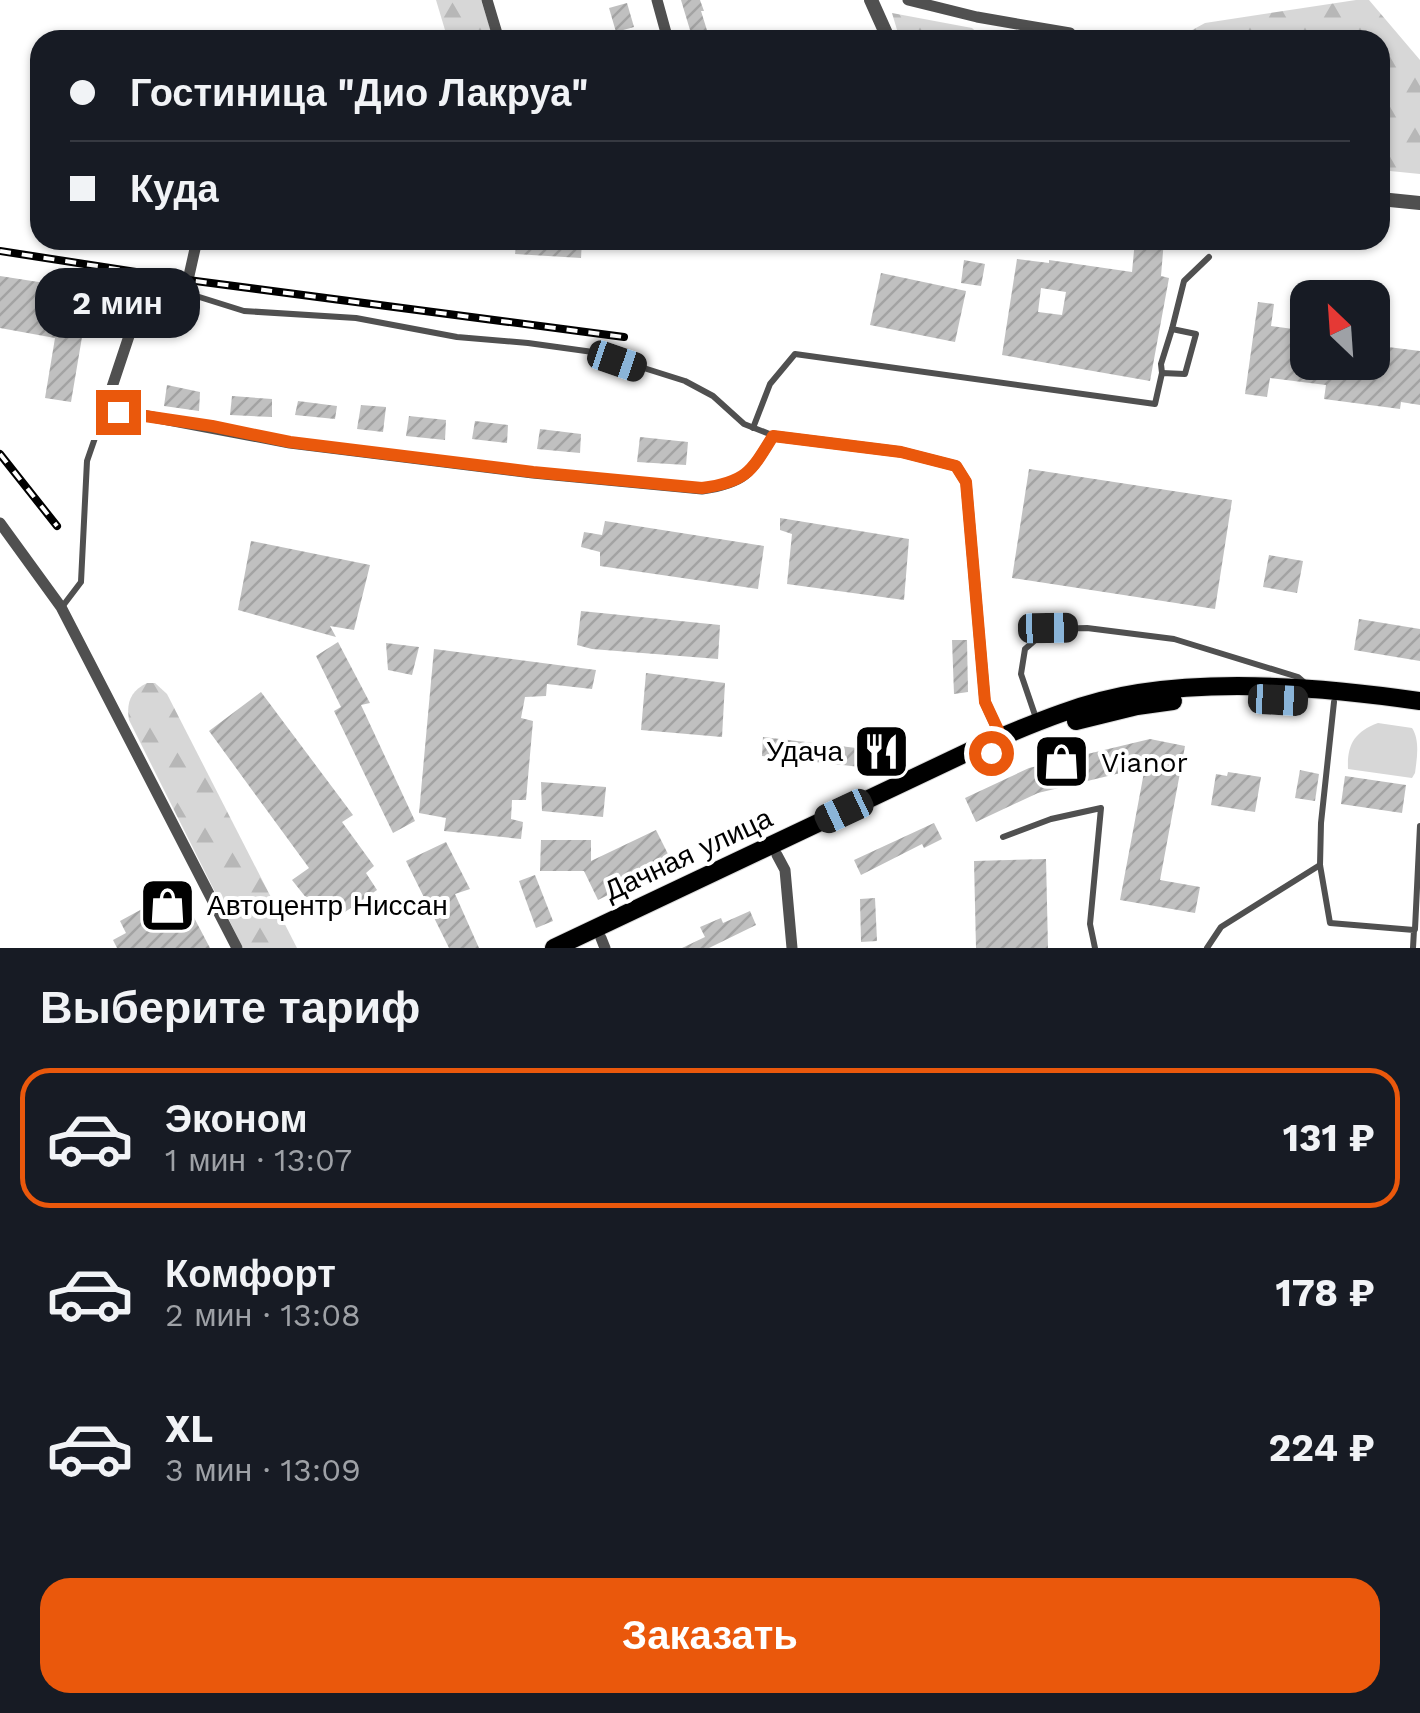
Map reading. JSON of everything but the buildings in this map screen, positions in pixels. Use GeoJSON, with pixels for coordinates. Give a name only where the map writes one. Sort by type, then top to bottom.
{"type":"FeatureCollection","features":[{"type":"Feature","properties":{"kind":"main road","name":"Дачная улица"},"geometry":{"type":"LineString","coordinates":[[580,948],[1004,742],[1037,722],[1096,702],[1184,688],[1251,687],[1312,690],[1420,712]]}},
{"type":"Feature","properties":{"kind":"main road","name":"Дачная улица"},"geometry":{"type":"LineString","coordinates":[[1004,742],[1137,706],[1186,700],[1334,697],[1420,701]]}},
{"type":"Feature","properties":{"kind":"main road","name":"Дачная улица"},"geometry":{"type":"LineString","coordinates":[[554,948],[601,938]]}},
{"type":"Feature","properties":{"kind":"street"},"geometry":{"type":"LineString","coordinates":[[487,0],[496,30]]}},
{"type":"Feature","properties":{"kind":"street"},"geometry":{"type":"LineString","coordinates":[[657,0],[665,30]]}},
{"type":"Feature","properties":{"kind":"street"},"geometry":{"type":"LineString","coordinates":[[871,0],[884,30]]}},
{"type":"Feature","properties":{"kind":"street"},"geometry":{"type":"LineString","coordinates":[[908,0],[1053,30]]}},
{"type":"Feature","properties":{"kind":"street"},"geometry":{"type":"LineString","coordinates":[[1390,200],[1420,203]]}},
{"type":"Feature","properties":{"kind":"street"},"geometry":{"type":"LineString","coordinates":[[195,250],[188,280],[176,290],[153,296],[138,309],[105,408],[290,442],[702,488],[728,485],[754,468],[773,436],[901,452],[956,466],[966,482],[985,702],[1004,742]]}},
{"type":"Feature","properties":{"kind":"street"},"geometry":{"type":"LineString","coordinates":[[0,523],[61,608],[236,948]]}},
{"type":"Feature","properties":{"kind":"street"},"geometry":{"type":"LineString","coordinates":[[775,850],[785,870],[792,948]]}},
{"type":"Feature","properties":{"kind":"lane"},"geometry":{"type":"LineString","coordinates":[[753,428],[770,384],[795,354],[1155,404],[1161,364],[1184,281],[1209,257]]}},
{"type":"Feature","properties":{"kind":"lane"},"geometry":{"type":"LineString","coordinates":[[176,290],[244,311],[356,318],[457,337],[593,352],[685,381],[713,396],[744,424],[773,436]]}},
{"type":"Feature","properties":{"kind":"lane"},"geometry":{"type":"LineString","coordinates":[[1162,373],[1185,374],[1196,334],[1172,330]]}},
{"type":"Feature","properties":{"kind":"lane"},"geometry":{"type":"LineString","coordinates":[[61,608],[81,582],[87,461],[105,408]]}},
{"type":"Feature","properties":{"kind":"lane"},"geometry":{"type":"LineString","coordinates":[[1037,722],[1022,674],[1025,649],[1048,628],[1087,628],[1174,639],[1298,677],[1312,690]]}},
{"type":"Feature","properties":{"kind":"lane"},"geometry":{"type":"LineString","coordinates":[[1334,697],[1320,865],[1330,923],[1414,930]]}},
{"type":"Feature","properties":{"kind":"lane"},"geometry":{"type":"LineString","coordinates":[[1004,837],[1052,819],[1101,808],[1090,924],[1096,948]]}},
{"type":"Feature","properties":{"kind":"lane"},"geometry":{"type":"LineString","coordinates":[[1413,948],[1420,826]]}},
{"type":"Feature","properties":{"kind":"lane"},"geometry":{"type":"LineString","coordinates":[[1208,948],[1221,927],[1320,865]]}},
{"type":"Feature","properties":{"kind":"green space"},"geometry":{"type":"Polygon","coordinates":[[[436,0],[481,0],[491,30],[445,30],[436,0]]]}},
{"type":"Feature","properties":{"kind":"green space"},"geometry":{"type":"Polygon","coordinates":[[[1369,0],[1420,60],[1420,174],[1390,171],[1390,30],[1192,30],[1205,23],[1369,0]]]}},
{"type":"Feature","properties":{"kind":"green space"},"geometry":{"type":"Polygon","coordinates":[[[892,13],[974,30],[897,30],[892,13]]]}},
{"type":"Feature","properties":{"kind":"green space"},"geometry":{"type":"Polygon","coordinates":[[[147,683],[155,683],[167,694],[297,948],[243,948],[129,720],[131,698],[147,683]]]}},
{"type":"Feature","properties":{"kind":"green space"},"geometry":{"type":"Polygon","coordinates":[[[1378,723],[1412,728],[1417,749],[1412,778],[1348,769],[1354,740],[1378,723]]]}},
{"type":"Feature","properties":{"kind":"railway"},"geometry":{"type":"LineString","coordinates":[[0,251],[188,280],[624,337]]}},
{"type":"Feature","properties":{"kind":"railway"},"geometry":{"type":"LineString","coordinates":[[0,454],[57,526]]}},
{"type":"Feature","properties":{"kind":"place","name":"Удача"},"geometry":{"type":"Point","coordinates":[882,751]}},
{"type":"Feature","properties":{"kind":"place","name":"Vianor"},"geometry":{"type":"Point","coordinates":[1062,762]}},
{"type":"Feature","properties":{"kind":"place","name":"Автоцентр Ниссан"},"geometry":{"type":"Point","coordinates":[168,905]}},
{"type":"Feature","properties":{"kind":"route"},"geometry":{"type":"LineString","coordinates":[[118,412],[290,442],[702,488],[728,485],[754,468],[773,436],[901,452],[956,466],[966,482],[985,702],[1006,747],[991,753]]}}]}
